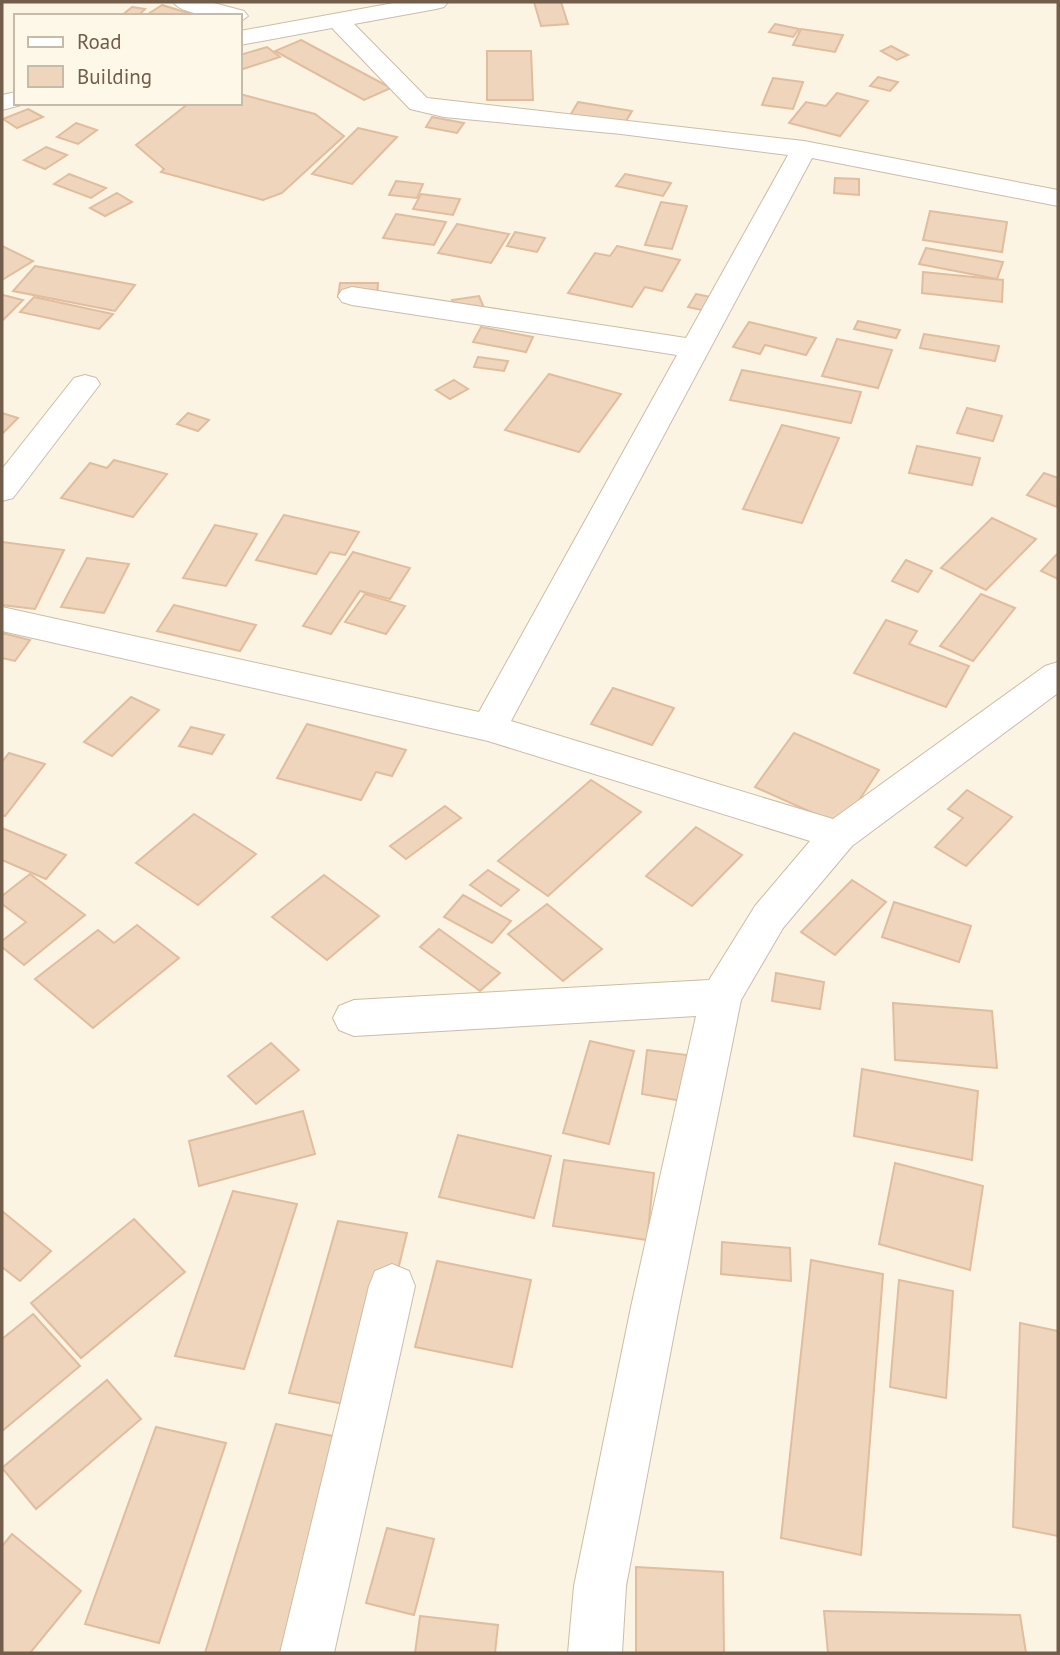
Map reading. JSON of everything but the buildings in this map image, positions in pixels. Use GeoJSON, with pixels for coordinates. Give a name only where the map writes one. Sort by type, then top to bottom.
{"type":"FeatureCollection","features":[{"type":"Feature","properties":{"kind":"street"},"geometry":{"type":"LineString","coordinates":[[185,2],[230,14]]}},
{"type":"Feature","properties":{"kind":"street"},"geometry":{"type":"LineString","coordinates":[[242,38],[436,2]]}},
{"type":"Feature","properties":{"kind":"street"},"geometry":{"type":"LineString","coordinates":[[242,18],[275,30]]}},
{"type":"Feature","properties":{"kind":"street"},"geometry":{"type":"LineString","coordinates":[[337,20],[419,104],[804,149],[1058,198]]}},
{"type":"Feature","properties":{"kind":"street"},"geometry":{"type":"LineString","coordinates":[[489,728],[804,149]]}},
{"type":"Feature","properties":{"kind":"street"},"geometry":{"type":"LineString","coordinates":[[352,296],[697,349]]}},
{"type":"Feature","properties":{"kind":"street"},"geometry":{"type":"LineString","coordinates":[[2,491],[85,384]]}},
{"type":"Feature","properties":{"kind":"street"},"geometry":{"type":"LineString","coordinates":[[2,619],[489,728],[838,835]]}},
{"type":"Feature","properties":{"kind":"street"},"geometry":{"type":"LineString","coordinates":[[596,1653],[600,1586],[655,1307],[722,998],[769,917],[838,835],[1058,675]]}},
{"type":"Feature","properties":{"kind":"street"},"geometry":{"type":"LineString","coordinates":[[354,1018],[722,998]]}},
{"type":"Feature","properties":{"kind":"street"},"geometry":{"type":"LineString","coordinates":[[307,1653],[392,1286]]}}]}
